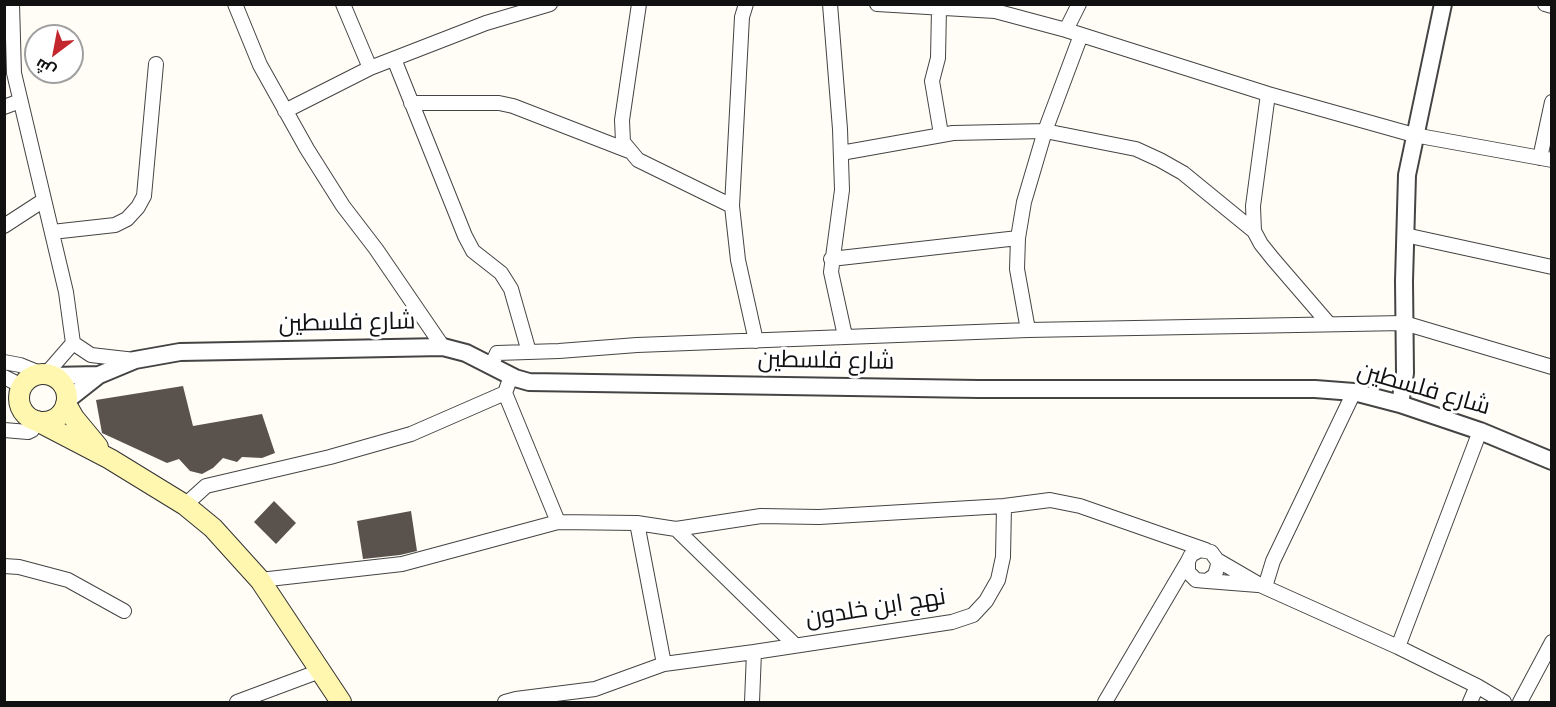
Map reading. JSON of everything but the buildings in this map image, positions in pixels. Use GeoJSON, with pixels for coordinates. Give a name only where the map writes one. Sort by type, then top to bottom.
{"type":"FeatureCollection","features":[{"type":"Feature","properties":{"kind":"main road"},"geometry":{"type":"LineString","coordinates":[[110,459],[87,436],[66,403],[63,386],[46,374],[27,380],[13,388],[26,416],[110,459],[185,505],[213,528],[260,580],[341,702]]}},
{"type":"Feature","properties":{"kind":"main road"},"geometry":{"type":"LineString","coordinates":[[4,414],[45,422],[60,414],[66,403]]}},
{"type":"Feature","properties":{"kind":"street"},"geometry":{"type":"LineString","coordinates":[[12,4],[14,73],[66,292],[73,343],[91,355],[135,360]]}},
{"type":"Feature","properties":{"kind":"street"},"geometry":{"type":"LineString","coordinates":[[235,4],[260,65],[285,111],[343,206],[376,249],[443,347]]}},
{"type":"Feature","properties":{"kind":"street"},"geometry":{"type":"LineString","coordinates":[[343,4],[370,68]]}},
{"type":"Feature","properties":{"kind":"street"},"geometry":{"type":"LineString","coordinates":[[639,4],[622,120],[623,142],[638,160],[732,206]]}},
{"type":"Feature","properties":{"kind":"street"},"geometry":{"type":"LineString","coordinates":[[746,4],[742,17],[732,206],[738,260],[756,340]]}},
{"type":"Feature","properties":{"kind":"street"},"geometry":{"type":"LineString","coordinates":[[830,4],[842,190],[831,272],[845,336]]}},
{"type":"Feature","properties":{"kind":"street"},"geometry":{"type":"LineString","coordinates":[[877,4],[939,8],[995,8],[1268,94],[1414,135],[1546,159],[1551,102]]}},
{"type":"Feature","properties":{"kind":"street"},"geometry":{"type":"LineString","coordinates":[[1066,30],[1079,4]]}},
{"type":"Feature","properties":{"kind":"street"},"geometry":{"type":"LineString","coordinates":[[1400,404],[1405,373],[1407,175],[1443,4]]}},
{"type":"Feature","properties":{"kind":"street"},"geometry":{"type":"LineString","coordinates":[[1545,4],[1551,6]]}},
{"type":"Feature","properties":{"kind":"street"},"geometry":{"type":"LineString","coordinates":[[285,111],[370,68],[486,23],[543,5]]}},
{"type":"Feature","properties":{"kind":"street"},"geometry":{"type":"LineString","coordinates":[[939,8],[938,58],[932,81],[941,134]]}},
{"type":"Feature","properties":{"kind":"street"},"geometry":{"type":"LineString","coordinates":[[1028,330],[1017,269],[1018,237],[1024,202],[1046,131],[1081,35]]}},
{"type":"Feature","properties":{"kind":"street"},"geometry":{"type":"LineString","coordinates":[[394,59],[472,251],[501,273],[511,289],[529,352]]}},
{"type":"Feature","properties":{"kind":"street"},"geometry":{"type":"LineString","coordinates":[[52,232],[115,225],[127,219],[138,207],[144,195],[156,64]]}},
{"type":"Feature","properties":{"kind":"street"},"geometry":{"type":"LineString","coordinates":[[1254,231],[1252,206],[1268,94]]}},
{"type":"Feature","properties":{"kind":"street"},"geometry":{"type":"LineString","coordinates":[[4,107],[20,101]]}},
{"type":"Feature","properties":{"kind":"street"},"geometry":{"type":"LineString","coordinates":[[411,103],[499,103],[513,106],[629,151]]}},
{"type":"Feature","properties":{"kind":"street"},"geometry":{"type":"LineString","coordinates":[[841,153],[941,134],[1046,131],[1136,149],[1160,159],[1183,173],[1254,231],[1273,259],[1329,324]]}},
{"type":"Feature","properties":{"kind":"street"},"geometry":{"type":"LineString","coordinates":[[4,226],[44,200]]}},
{"type":"Feature","properties":{"kind":"street"},"geometry":{"type":"LineString","coordinates":[[1405,235],[1551,267]]}},
{"type":"Feature","properties":{"kind":"street"},"geometry":{"type":"LineString","coordinates":[[831,260],[1018,237]]}},
{"type":"Feature","properties":{"kind":"street"},"geometry":{"type":"LineString","coordinates":[[491,366],[497,353],[637,345],[1028,330],[1404,323],[1551,367]]}},
{"type":"Feature","properties":{"kind":"street"},"geometry":{"type":"LineString","coordinates":[[46,374],[73,343]]}},
{"type":"Feature","properties":{"kind":"street","name":"شارع فلسطين"},"geometry":{"type":"LineString","coordinates":[[99,375],[135,360],[180,352],[443,347],[455,349],[511,376],[530,382],[978,389],[1315,389],[1354,393],[1400,404],[1480,431],[1551,461]]}},
{"type":"Feature","properties":{"kind":"street"},"geometry":{"type":"LineString","coordinates":[[4,362],[46,374],[99,375]]}},
{"type":"Feature","properties":{"kind":"street"},"geometry":{"type":"LineString","coordinates":[[66,403],[99,375]]}},
{"type":"Feature","properties":{"kind":"street"},"geometry":{"type":"LineString","coordinates":[[511,376],[505,393],[558,522]]}},
{"type":"Feature","properties":{"kind":"street"},"geometry":{"type":"LineString","coordinates":[[185,505],[206,486],[330,457],[411,434],[505,393]]}},
{"type":"Feature","properties":{"kind":"street"},"geometry":{"type":"LineString","coordinates":[[1263,586],[1354,393]]}},
{"type":"Feature","properties":{"kind":"street"},"geometry":{"type":"LineString","coordinates":[[4,430],[28,432],[32,430],[35,421]]}},
{"type":"Feature","properties":{"kind":"street"},"geometry":{"type":"LineString","coordinates":[[1398,647],[1480,431]]}},
{"type":"Feature","properties":{"kind":"street"},"geometry":{"type":"LineString","coordinates":[[260,580],[402,564],[558,522],[637,524],[676,529],[760,516],[819,517],[1004,506],[1050,500],[1060,501],[1211,552],[1217,560],[1263,586],[1398,647],[1504,702]]}},
{"type":"Feature","properties":{"kind":"street","name":"نهج ابن خلدون"},"geometry":{"type":"LineString","coordinates":[[505,702],[595,689],[663,664],[952,622],[973,615],[986,601],[998,580],[1003,557],[1004,506]]}},
{"type":"Feature","properties":{"kind":"street"},"geometry":{"type":"LineString","coordinates":[[637,524],[663,664]]}},
{"type":"Feature","properties":{"kind":"street"},"geometry":{"type":"LineString","coordinates":[[676,529],[795,645]]}},
{"type":"Feature","properties":{"kind":"street"},"geometry":{"type":"LineString","coordinates":[[1177,540],[1189,558],[1188,572],[1201,580],[1263,586]]}},
{"type":"Feature","properties":{"kind":"street"},"geometry":{"type":"LineString","coordinates":[[1105,702],[1189,558],[1195,552],[1206,550]]}},
{"type":"Feature","properties":{"kind":"street"},"geometry":{"type":"LineString","coordinates":[[1166,596],[1215,575],[1218,570],[1217,560]]}},
{"type":"Feature","properties":{"kind":"street"},"geometry":{"type":"LineString","coordinates":[[4,566],[19,567],[68,580],[124,611]]}},
{"type":"Feature","properties":{"kind":"street"},"geometry":{"type":"LineString","coordinates":[[1520,702],[1551,642]]}},
{"type":"Feature","properties":{"kind":"street"},"geometry":{"type":"LineString","coordinates":[[752,702],[754,652]]}},
{"type":"Feature","properties":{"kind":"street"},"geometry":{"type":"LineString","coordinates":[[243,702],[320,671]]}},
{"type":"Feature","properties":{"kind":"street"},"geometry":{"type":"LineString","coordinates":[[1470,702],[1477,686]]}}]}
